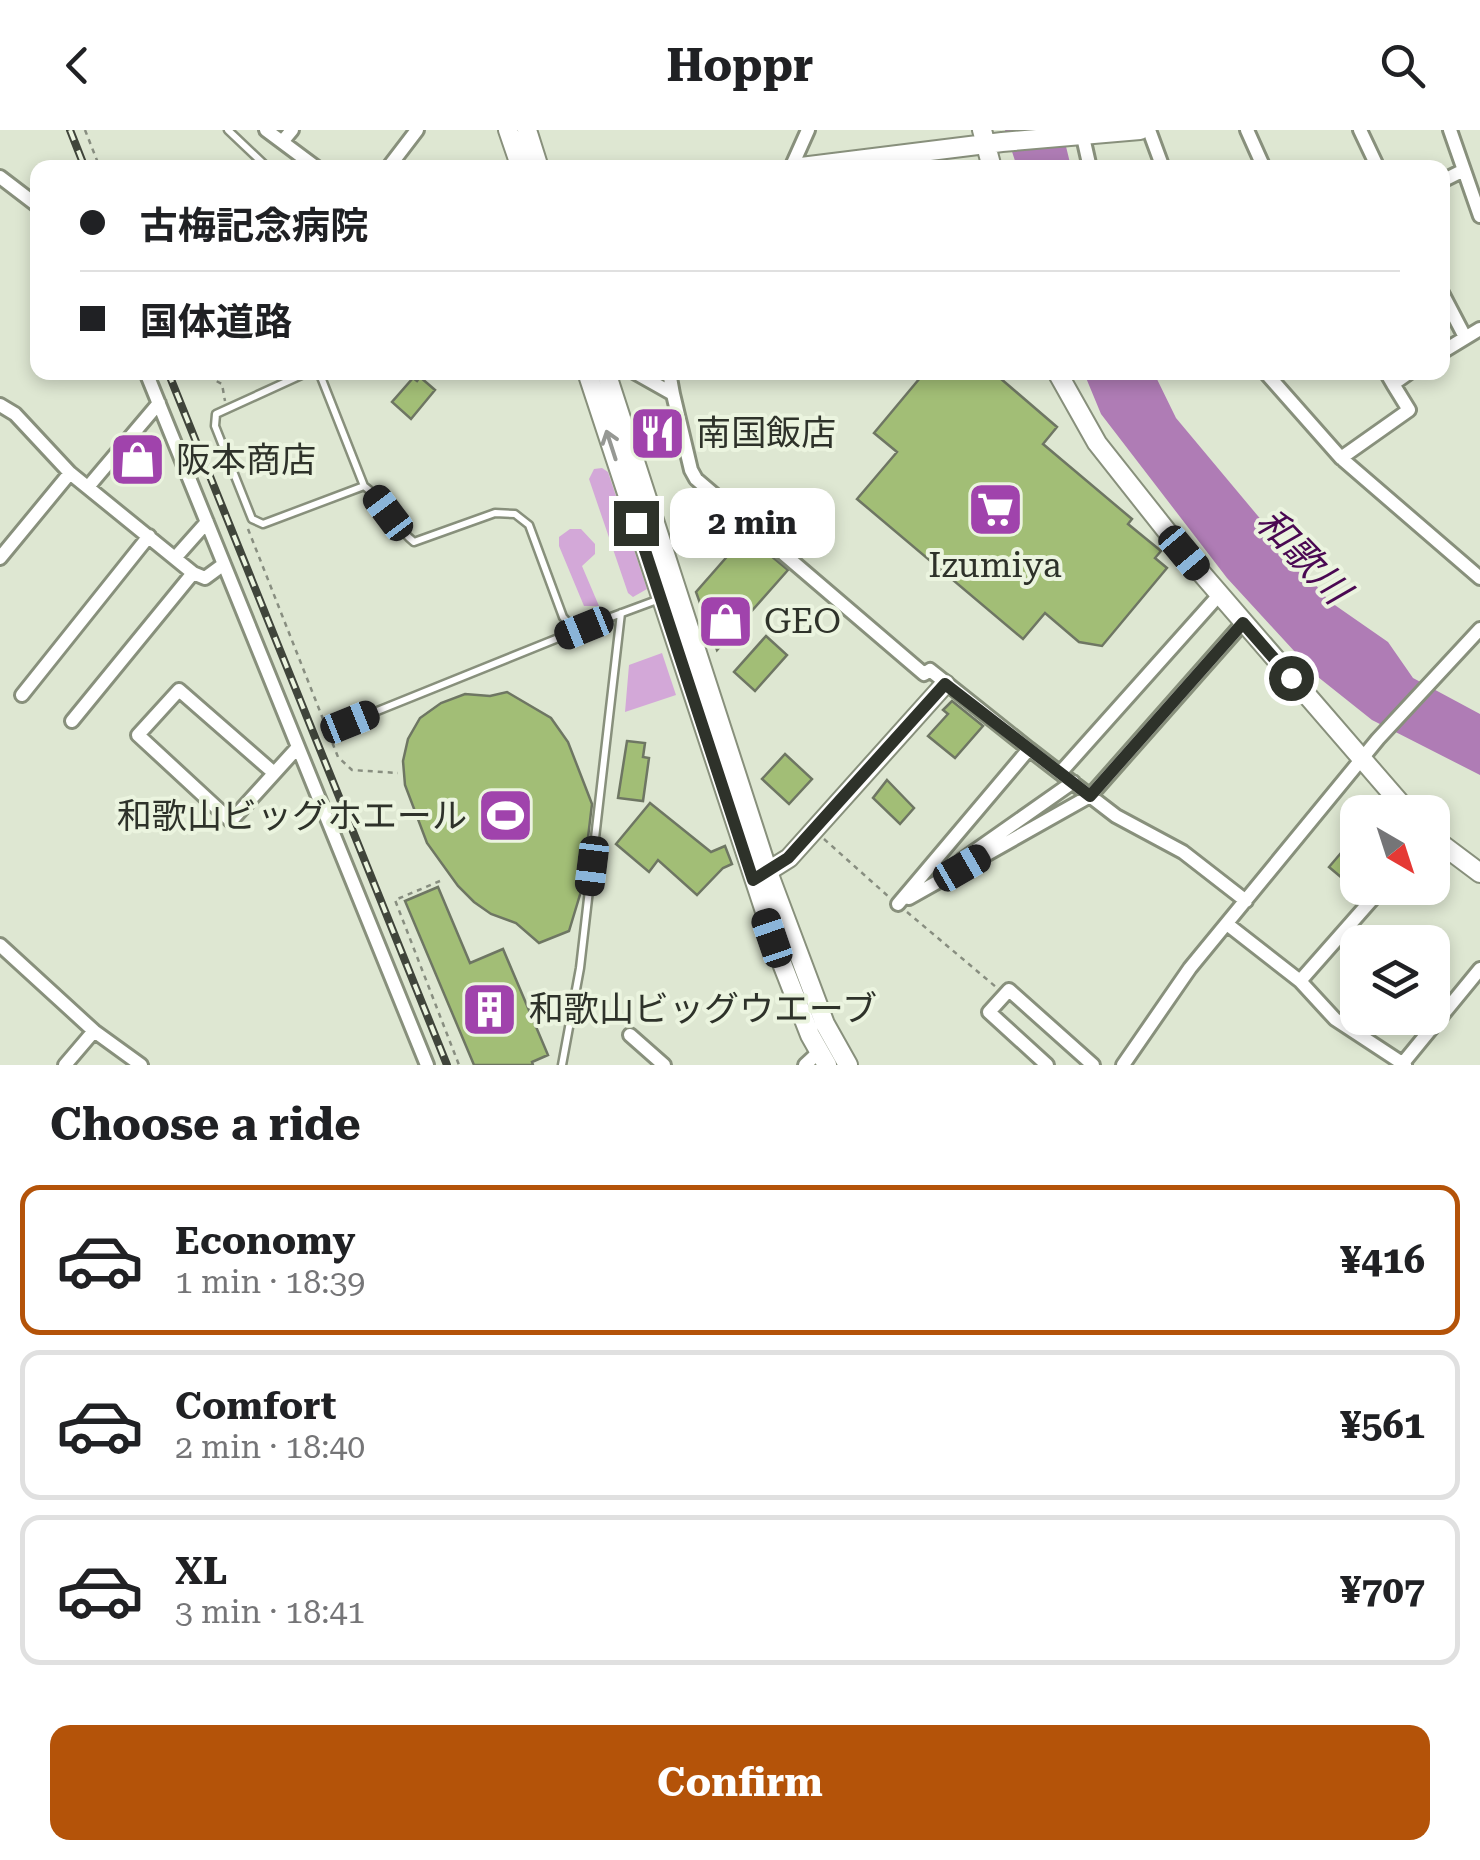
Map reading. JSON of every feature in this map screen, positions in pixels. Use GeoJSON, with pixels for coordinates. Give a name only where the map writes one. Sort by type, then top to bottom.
{"type":"FeatureCollection","features":[{"type":"Feature","properties":{"kind":"street"},"geometry":{"type":"LineString","coordinates":[[266,130],[306,160]]}},
{"type":"Feature","properties":{"kind":"street"},"geometry":{"type":"LineString","coordinates":[[282,142],[292,130]]}},
{"type":"Feature","properties":{"kind":"street"},"geometry":{"type":"LineString","coordinates":[[394,160],[417,130]]}},
{"type":"Feature","properties":{"kind":"street"},"geometry":{"type":"LineString","coordinates":[[508,130],[517,160]]}},
{"type":"Feature","properties":{"kind":"street"},"geometry":{"type":"LineString","coordinates":[[527,130],[536,160]]}},
{"type":"Feature","properties":{"kind":"street"},"geometry":{"type":"LineString","coordinates":[[795,160],[808,130]]}},
{"type":"Feature","properties":{"kind":"street"},"geometry":{"type":"LineString","coordinates":[[847,160],[990,139],[1078,137],[1140,130]]}},
{"type":"Feature","properties":{"kind":"street"},"geometry":{"type":"LineString","coordinates":[[1149,130],[1160,160]]}},
{"type":"Feature","properties":{"kind":"street"},"geometry":{"type":"LineString","coordinates":[[1247,130],[1260,160]]}},
{"type":"Feature","properties":{"kind":"street"},"geometry":{"type":"LineString","coordinates":[[1360,130],[1374,160]]}},
{"type":"Feature","properties":{"kind":"street"},"geometry":{"type":"LineString","coordinates":[[1450,130],[1478,197],[1480,216]]}},
{"type":"Feature","properties":{"kind":"street"},"geometry":{"type":"LineString","coordinates":[[1078,137],[1087,160]]}},
{"type":"Feature","properties":{"kind":"street"},"geometry":{"type":"LineString","coordinates":[[1450,177],[1464,170]]}},
{"type":"Feature","properties":{"kind":"street"},"geometry":{"type":"LineString","coordinates":[[2,184],[30,201]]}},
{"type":"Feature","properties":{"kind":"street"},"geometry":{"type":"LineString","coordinates":[[1450,308],[1466,337]]}},
{"type":"Feature","properties":{"kind":"street"},"geometry":{"type":"LineString","coordinates":[[1450,347],[1480,329]]}},
{"type":"Feature","properties":{"kind":"street"},"geometry":{"type":"LineString","coordinates":[[149,380],[427,1065]]}},
{"type":"Feature","properties":{"kind":"street"},"geometry":{"type":"LineString","coordinates":[[590,380],[670,594]]}},
{"type":"Feature","properties":{"kind":"street"},"geometry":{"type":"LineString","coordinates":[[608,380],[670,594],[761,876],[782,966],[817,1060]]}},
{"type":"Feature","properties":{"kind":"street"},"geometry":{"type":"LineString","coordinates":[[649,380],[674,394]]}},
{"type":"Feature","properties":{"kind":"street"},"geometry":{"type":"LineString","coordinates":[[671,380],[690,470],[696,479],[924,674],[930,670],[1116,816],[1183,852],[1246,901]]}},
{"type":"Feature","properties":{"kind":"street"},"geometry":{"type":"LineString","coordinates":[[1062,380],[1096,444],[1219,595],[1393,795]]}},
{"type":"Feature","properties":{"kind":"street"},"geometry":{"type":"LineString","coordinates":[[1272,380],[1341,458],[1480,578]]}},
{"type":"Feature","properties":{"kind":"street"},"geometry":{"type":"LineString","coordinates":[[1341,458],[1409,410],[1391,380]]}},
{"type":"Feature","properties":{"kind":"street"},"geometry":{"type":"LineString","coordinates":[[88,487],[158,403]]}},
{"type":"Feature","properties":{"kind":"street"},"geometry":{"type":"LineString","coordinates":[[0,404],[15,414],[70,473],[193,573],[205,578],[224,564]]}},
{"type":"Feature","properties":{"kind":"street"},"geometry":{"type":"LineString","coordinates":[[0,558],[70,473]]}},
{"type":"Feature","properties":{"kind":"street"},"geometry":{"type":"LineString","coordinates":[[175,558],[207,522]]}},
{"type":"Feature","properties":{"kind":"street"},"geometry":{"type":"LineString","coordinates":[[22,695],[150,536]]}},
{"type":"Feature","properties":{"kind":"street"},"geometry":{"type":"LineString","coordinates":[[72,720],[193,573]]}},
{"type":"Feature","properties":{"kind":"street"},"geometry":{"type":"LineString","coordinates":[[1060,772],[1219,595]]}},
{"type":"Feature","properties":{"kind":"street"},"geometry":{"type":"LineString","coordinates":[[898,904],[1090,796],[1243,623]]}},
{"type":"Feature","properties":{"kind":"street"},"geometry":{"type":"LineString","coordinates":[[1123,1065],[1190,968],[1378,739],[1480,629]]}},
{"type":"Feature","properties":{"kind":"street"},"geometry":{"type":"LineString","coordinates":[[761,876],[788,858],[945,684]]}},
{"type":"Feature","properties":{"kind":"street"},"geometry":{"type":"LineString","coordinates":[[274,773],[179,690],[138,735],[231,821],[298,747]]}},
{"type":"Feature","properties":{"kind":"street"},"geometry":{"type":"LineString","coordinates":[[898,904],[1028,749]]}},
{"type":"Feature","properties":{"kind":"street"},"geometry":{"type":"LineString","coordinates":[[898,904],[1073,782]]}},
{"type":"Feature","properties":{"kind":"street"},"geometry":{"type":"LineString","coordinates":[[1450,850],[1480,873]]}},
{"type":"Feature","properties":{"kind":"street"},"geometry":{"type":"LineString","coordinates":[[761,876],[825,1024],[848,1065]]}},
{"type":"Feature","properties":{"kind":"street"},"geometry":{"type":"LineString","coordinates":[[1300,982],[1367,905]]}},
{"type":"Feature","properties":{"kind":"street"},"geometry":{"type":"LineString","coordinates":[[1227,924],[1300,982],[1335,1019],[1400,1063],[1480,969]]}},
{"type":"Feature","properties":{"kind":"street"},"geometry":{"type":"LineString","coordinates":[[0,945],[94,1032],[141,1065]]}},
{"type":"Feature","properties":{"kind":"street"},"geometry":{"type":"LineString","coordinates":[[1046,1065],[989,1012],[1009,990],[1094,1065]]}},
{"type":"Feature","properties":{"kind":"street"},"geometry":{"type":"LineString","coordinates":[[65,1065],[94,1032]]}},
{"type":"Feature","properties":{"kind":"street"},"geometry":{"type":"LineString","coordinates":[[630,1035],[664,1065]]}},
{"type":"Feature","properties":{"kind":"lane"},"geometry":{"type":"LineString","coordinates":[[228,130],[260,160]]}},
{"type":"Feature","properties":{"kind":"lane"},"geometry":{"type":"LineString","coordinates":[[290,380],[216,414],[215,426],[252,519],[263,524],[364,486]]}},
{"type":"Feature","properties":{"kind":"lane"},"geometry":{"type":"LineString","coordinates":[[322,380],[364,486],[404,534],[414,542],[495,513],[515,514],[528,525],[564,618],[571,626],[584,628]]}},
{"type":"Feature","properties":{"kind":"lane"},"geometry":{"type":"LineString","coordinates":[[350,722],[670,594]]}},
{"type":"Feature","properties":{"kind":"lane"},"geometry":{"type":"LineString","coordinates":[[562,1065],[580,968],[621,614]]}},
{"type":"Feature","properties":{"kind":"path"},"geometry":{"type":"LineString","coordinates":[[85,130],[97,160]]}},
{"type":"Feature","properties":{"kind":"path"},"geometry":{"type":"LineString","coordinates":[[214,380],[222,384],[225,401],[216,407]]}},
{"type":"Feature","properties":{"kind":"path"},"geometry":{"type":"LineString","coordinates":[[247,527],[338,757],[352,770],[398,773]]}},
{"type":"Feature","properties":{"kind":"path"},"geometry":{"type":"LineString","coordinates":[[814,829],[1005,995]]}},
{"type":"Feature","properties":{"kind":"path"},"geometry":{"type":"LineString","coordinates":[[440,880],[394,900],[460,1065]]}},
{"type":"Feature","properties":{"kind":"shaded area"},"geometry":{"type":"Polygon","coordinates":[[[1005,130],[1062,130],[1069,160],[1015,160],[1005,130]]]}},
{"type":"Feature","properties":{"kind":"shaded area"},"geometry":{"type":"Polygon","coordinates":[[[1087,380],[1157,380],[1176,418],[1329,601],[1388,642],[1413,678],[1480,714],[1480,775],[1372,720],[1318,677],[1227,578],[1101,414],[1087,380]]]}},
{"type":"Feature","properties":{"kind":"shaded area"},"geometry":{"type":"Polygon","coordinates":[[[594,469],[608,472],[647,589],[633,597],[628,593],[589,479],[594,469]]]}},
{"type":"Feature","properties":{"kind":"shaded area"},"geometry":{"type":"Polygon","coordinates":[[[570,529],[581,529],[595,544],[595,554],[582,566],[599,606],[584,606],[559,546],[559,537],[570,529]]]}},
{"type":"Feature","properties":{"kind":"shaded area"},"geometry":{"type":"Polygon","coordinates":[[[662,653],[676,695],[625,712],[629,665],[662,653]]]}},
{"type":"Feature","properties":{"kind":"building"},"geometry":{"type":"Polygon","coordinates":[[[411,380],[423,380],[435,390],[411,419],[392,402],[411,380]]]}},
{"type":"Feature","properties":{"kind":"building","name":"Izumiya"},"geometry":{"type":"Polygon","coordinates":[[[918,380],[1002,380],[1057,427],[1043,444],[1132,519],[1128,524],[1161,551],[1155,558],[1167,568],[1102,646],[1079,642],[1045,613],[1023,639],[857,499],[897,452],[874,433],[918,380]]]}},
{"type":"Feature","properties":{"kind":"building","name":"GEO"},"geometry":{"type":"Polygon","coordinates":[[[746,535],[788,570],[717,650],[696,592],[746,535]]]}},
{"type":"Feature","properties":{"kind":"building"},"geometry":{"type":"Polygon","coordinates":[[[766,636],[787,655],[755,691],[734,672],[766,636]]]}},
{"type":"Feature","properties":{"kind":"building","name":"和歌山ビッグホエール"},"geometry":{"type":"Polygon","coordinates":[[[507,692],[551,718],[568,742],[592,804],[582,888],[569,931],[539,943],[516,923],[491,914],[458,886],[427,843],[405,785],[403,761],[408,739],[420,718],[441,703],[465,694],[490,696],[507,692]]]}},
{"type":"Feature","properties":{"kind":"building"},"geometry":{"type":"Polygon","coordinates":[[[952,701],[983,726],[955,758],[928,736],[948,714],[943,710],[952,701]]]}},
{"type":"Feature","properties":{"kind":"building"},"geometry":{"type":"Polygon","coordinates":[[[627,741],[645,743],[643,757],[649,758],[643,801],[618,798],[627,741]]]}},
{"type":"Feature","properties":{"kind":"building"},"geometry":{"type":"Polygon","coordinates":[[[785,754],[812,779],[789,804],[762,779],[785,754]]]}},
{"type":"Feature","properties":{"kind":"building"},"geometry":{"type":"Polygon","coordinates":[[[887,780],[914,808],[900,824],[873,798],[887,780]]]}},
{"type":"Feature","properties":{"kind":"building"},"geometry":{"type":"Polygon","coordinates":[[[650,803],[711,852],[725,846],[732,864],[697,895],[658,860],[649,872],[616,844],[650,803]]]}},
{"type":"Feature","properties":{"kind":"building"},"geometry":{"type":"Polygon","coordinates":[[[1340,854],[1340,876],[1329,867],[1340,854]]]}},
{"type":"Feature","properties":{"kind":"building","name":"和歌山ビッグウエーブ"},"geometry":{"type":"Polygon","coordinates":[[[438,887],[470,963],[503,949],[548,1055],[532,1062],[533,1065],[474,1065],[405,901],[438,887]]]}},
{"type":"Feature","properties":{"kind":"railway"},"geometry":{"type":"LineString","coordinates":[[70,130],[82,160]]}},
{"type":"Feature","properties":{"kind":"railway"},"geometry":{"type":"LineString","coordinates":[[171,380],[447,1065]]}},
{"type":"Feature","properties":{"kind":"place","name":"南国飯店"},"geometry":{"type":"Point","coordinates":[657,433]}},
{"type":"Feature","properties":{"kind":"place","name":"阪本商店"},"geometry":{"type":"Point","coordinates":[137,460]}},
{"type":"Feature","properties":{"kind":"place","name":"Izumiya"},"geometry":{"type":"Point","coordinates":[995,509]}},
{"type":"Feature","properties":{"kind":"place","name":"GEO"},"geometry":{"type":"Point","coordinates":[725,621]}},
{"type":"Feature","properties":{"kind":"place","name":"和歌山ビッグホエール"},"geometry":{"type":"Point","coordinates":[506,816]}},
{"type":"Feature","properties":{"kind":"place","name":"和歌山ビッグウエーブ"},"geometry":{"type":"Point","coordinates":[490,1009]}},
{"type":"Feature","properties":{"kind":"route"},"geometry":{"type":"LineString","coordinates":[[636,523],[753,880],[788,858],[945,684],[1090,796],[1243,623],[1291,678]]}},
{"type":"Feature","properties":{"kind":"water label","name":"和歌川"},"geometry":{"type":"Point","coordinates":[1303,556]}}]}
